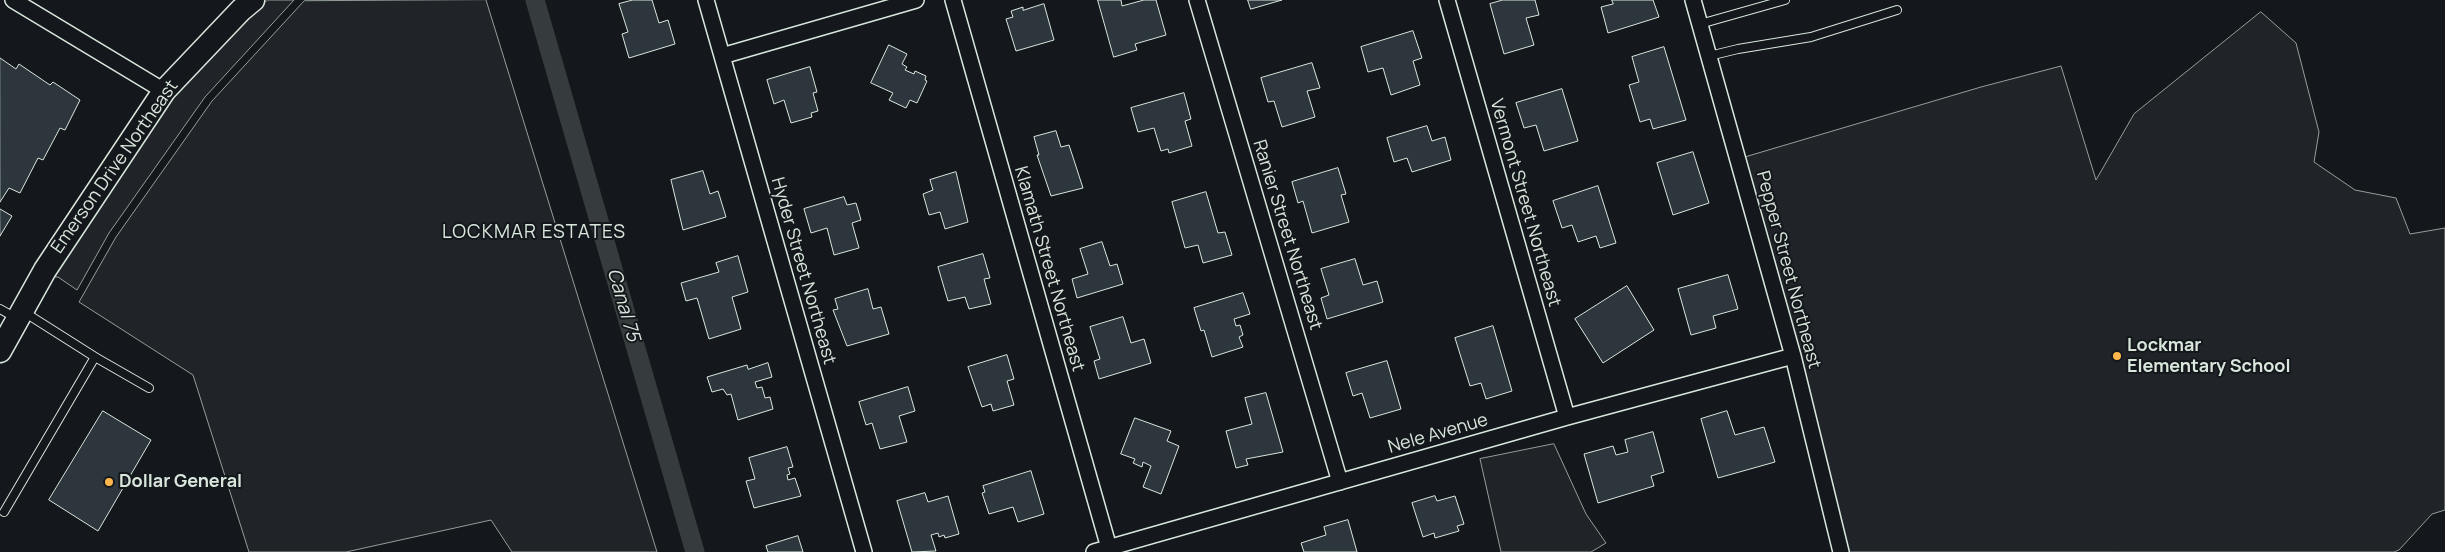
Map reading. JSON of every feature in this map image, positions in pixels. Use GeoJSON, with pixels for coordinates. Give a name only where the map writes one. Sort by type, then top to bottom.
{"type":"FeatureCollection","features":[{"type":"Feature","properties":{"kind":"street"},"geometry":{"type":"LineString","coordinates":[[13,0],[164,91]]}},
{"type":"Feature","properties":{"kind":"street","name":"Emerson Drive Northeast"},"geometry":{"type":"LineString","coordinates":[[0,351],[13,313],[164,91],[241,10],[253,0]]}},
{"type":"Feature","properties":{"kind":"street","name":"Hyder Street Northeast"},"geometry":{"type":"LineString","coordinates":[[706,0],[864,552]]}},
{"type":"Feature","properties":{"kind":"street"},"geometry":{"type":"LineString","coordinates":[[722,56],[916,0]]}},
{"type":"Feature","properties":{"kind":"street","name":"Klamath Street Northeast"},"geometry":{"type":"LineString","coordinates":[[953,0],[1102,550]]}},
{"type":"Feature","properties":{"kind":"street","name":"Ranier Street Northeast"},"geometry":{"type":"LineString","coordinates":[[1197,0],[1340,482]]}},
{"type":"Feature","properties":{"kind":"street","name":"Vermont Street Northeast"},"geometry":{"type":"LineString","coordinates":[[1447,0],[1567,417]]}},
{"type":"Feature","properties":{"kind":"street","name":"Pepper Street Northeast"},"geometry":{"type":"LineString","coordinates":[[1693,0],[1793,356],[1841,552]]}},
{"type":"Feature","properties":{"kind":"street","name":"Nele Avenue"},"geometry":{"type":"LineString","coordinates":[[1102,550],[1567,417],[1793,356]]}},
{"type":"Feature","properties":{"kind":"lane"},"geometry":{"type":"LineString","coordinates":[[1700,24],[1785,0]]}},
{"type":"Feature","properties":{"kind":"lane"},"geometry":{"type":"LineString","coordinates":[[1709,56],[1811,36],[1897,10]]}},
{"type":"Feature","properties":{"kind":"lane"},"geometry":{"type":"LineString","coordinates":[[13,313],[150,388]]}},
{"type":"Feature","properties":{"kind":"lane"},"geometry":{"type":"LineString","coordinates":[[4,512],[95,357]]}},
{"type":"Feature","properties":{"kind":"shaded area"},"geometry":{"type":"Polygon","coordinates":[[[268,0],[294,0],[205,97],[109,233],[77,290],[58,277],[51,277],[172,96],[248,16],[268,0]]]}},
{"type":"Feature","properties":{"kind":"shaded area"},"geometry":{"type":"Polygon","coordinates":[[[486,0],[657,552],[512,552],[491,520],[346,552],[249,552],[193,375],[79,302],[116,237],[212,101],[304,1],[486,0]]]}},
{"type":"Feature","properties":{"kind":"shaded area","name":"Lockmar Elementary School"},"geometry":{"type":"Polygon","coordinates":[[[2261,12],[2296,43],[2319,132],[2314,162],[2355,190],[2396,198],[2410,234],[2445,228],[2445,510],[2432,514],[2399,550],[2394,552],[1839,552],[1738,159],[1981,87],[2061,66],[2096,180],[2134,114],[2261,12]]]}},
{"type":"Feature","properties":{"kind":"shaded area"},"geometry":{"type":"Polygon","coordinates":[[[1554,444],[1586,514],[1606,543],[1591,552],[1501,552],[1480,459],[1554,444]]]}},
{"type":"Feature","properties":{"kind":"building"},"geometry":{"type":"Polygon","coordinates":[[[633,0],[652,0],[659,23],[668,20],[675,44],[629,58],[622,34],[628,32],[619,4],[633,0]]]}},
{"type":"Feature","properties":{"kind":"building"},"geometry":{"type":"Polygon","coordinates":[[[1098,0],[1121,0],[1122,6],[1144,0],[1156,0],[1166,35],[1135,44],[1137,50],[1114,57],[1098,0]]]}},
{"type":"Feature","properties":{"kind":"building"},"geometry":{"type":"Polygon","coordinates":[[[1248,0],[1282,0],[1251,9],[1248,0]]]}},
{"type":"Feature","properties":{"kind":"building"},"geometry":{"type":"Polygon","coordinates":[[[1503,0],[1535,0],[1539,15],[1526,18],[1534,45],[1504,54],[1490,4],[1503,0]]]}},
{"type":"Feature","properties":{"kind":"building"},"geometry":{"type":"Polygon","coordinates":[[[1612,0],[1653,0],[1659,17],[1608,33],[1601,7],[1613,4],[1612,0]]]}},
{"type":"Feature","properties":{"kind":"building"},"geometry":{"type":"Polygon","coordinates":[[[1044,4],[1054,40],[1016,51],[1006,19],[1013,17],[1011,11],[1023,7],[1023,10],[1044,4]]]}},
{"type":"Feature","properties":{"kind":"building"},"geometry":{"type":"Polygon","coordinates":[[[1413,31],[1422,58],[1413,61],[1420,85],[1391,95],[1383,68],[1368,72],[1361,47],[1413,31]]]}},
{"type":"Feature","properties":{"kind":"building"},"geometry":{"type":"Polygon","coordinates":[[[889,45],[907,54],[902,64],[907,67],[905,70],[914,74],[915,71],[926,76],[925,80],[927,81],[917,103],[910,100],[906,108],[889,100],[893,93],[871,83],[889,45]]]}},
{"type":"Feature","properties":{"kind":"building"},"geometry":{"type":"Polygon","coordinates":[[[1664,47],[1686,120],[1653,129],[1650,119],[1640,122],[1629,85],[1639,82],[1632,57],[1664,47]]]}},
{"type":"Feature","properties":{"kind":"building"},"geometry":{"type":"Polygon","coordinates":[[[0,58],[16,69],[19,64],[50,85],[53,82],[80,100],[65,130],[60,128],[43,160],[38,158],[20,193],[9,188],[0,202],[0,58]]]}},
{"type":"Feature","properties":{"kind":"building"},"geometry":{"type":"Polygon","coordinates":[[[1312,63],[1320,88],[1307,91],[1315,117],[1282,127],[1274,101],[1268,102],[1261,78],[1312,63]]]}},
{"type":"Feature","properties":{"kind":"building"},"geometry":{"type":"Polygon","coordinates":[[[810,67],[817,92],[813,93],[818,111],[811,113],[812,117],[791,123],[784,100],[774,104],[767,80],[810,67]]]}},
{"type":"Feature","properties":{"kind":"building"},"geometry":{"type":"Polygon","coordinates":[[[1562,89],[1578,141],[1544,151],[1536,125],[1524,128],[1516,103],[1562,89]]]}},
{"type":"Feature","properties":{"kind":"building"},"geometry":{"type":"Polygon","coordinates":[[[1184,93],[1191,119],[1185,121],[1192,146],[1169,153],[1168,149],[1161,151],[1154,128],[1138,132],[1131,108],[1184,93]]]}},
{"type":"Feature","properties":{"kind":"building"},"geometry":{"type":"Polygon","coordinates":[[[1427,126],[1432,141],[1445,137],[1451,160],[1412,172],[1407,158],[1394,162],[1387,138],[1427,126]]]}},
{"type":"Feature","properties":{"kind":"building"},"geometry":{"type":"Polygon","coordinates":[[[1056,131],[1061,147],[1069,145],[1083,188],[1051,196],[1037,155],[1039,155],[1034,137],[1056,131]]]}},
{"type":"Feature","properties":{"kind":"building"},"geometry":{"type":"Polygon","coordinates":[[[1693,152],[1709,203],[1673,215],[1657,163],[1693,152]]]}},
{"type":"Feature","properties":{"kind":"building"},"geometry":{"type":"Polygon","coordinates":[[[1338,168],[1346,194],[1341,195],[1349,222],[1312,233],[1303,201],[1298,203],[1292,182],[1338,168]]]}},
{"type":"Feature","properties":{"kind":"building"},"geometry":{"type":"Polygon","coordinates":[[[703,171],[710,194],[718,191],[726,217],[683,230],[671,180],[703,171]]]}},
{"type":"Feature","properties":{"kind":"building"},"geometry":{"type":"Polygon","coordinates":[[[956,172],[968,222],[945,229],[940,212],[929,215],[923,194],[933,190],[930,180],[956,172]]]}},
{"type":"Feature","properties":{"kind":"building"},"geometry":{"type":"Polygon","coordinates":[[[1598,186],[1616,243],[1600,248],[1596,236],[1578,242],[1572,225],[1562,228],[1553,201],[1598,186]]]}},
{"type":"Feature","properties":{"kind":"building"},"geometry":{"type":"Polygon","coordinates":[[[1206,192],[1218,233],[1225,232],[1232,255],[1203,263],[1198,245],[1185,248],[1172,202],[1206,192]]]}},
{"type":"Feature","properties":{"kind":"building"},"geometry":{"type":"Polygon","coordinates":[[[844,197],[847,205],[856,203],[861,220],[852,223],[859,248],[834,255],[827,228],[811,233],[804,209],[844,197]]]}},
{"type":"Feature","properties":{"kind":"building"},"geometry":{"type":"Polygon","coordinates":[[[0,209],[12,216],[0,236],[0,209]]]}},
{"type":"Feature","properties":{"kind":"building"},"geometry":{"type":"Polygon","coordinates":[[[1102,242],[1110,266],[1117,264],[1123,284],[1077,298],[1072,279],[1088,274],[1080,249],[1102,242]]]}},
{"type":"Feature","properties":{"kind":"building"},"geometry":{"type":"Polygon","coordinates":[[[983,254],[990,278],[984,279],[991,304],[969,309],[965,297],[948,301],[938,267],[983,254]]]}},
{"type":"Feature","properties":{"kind":"building"},"geometry":{"type":"Polygon","coordinates":[[[738,256],[748,292],[732,297],[741,329],[709,339],[697,298],[686,301],[681,283],[719,272],[716,263],[738,256]]]}},
{"type":"Feature","properties":{"kind":"building"},"geometry":{"type":"Polygon","coordinates":[[[1355,259],[1363,285],[1377,281],[1383,302],[1327,319],[1321,298],[1329,295],[1321,269],[1355,259]]]}},
{"type":"Feature","properties":{"kind":"building"},"geometry":{"type":"Polygon","coordinates":[[[1728,275],[1738,309],[1713,316],[1716,328],[1691,335],[1678,289],[1728,275]]]}},
{"type":"Feature","properties":{"kind":"building"},"geometry":{"type":"Polygon","coordinates":[[[1627,286],[1654,330],[1603,363],[1575,319],[1627,286]]]}},
{"type":"Feature","properties":{"kind":"building"},"geometry":{"type":"Polygon","coordinates":[[[868,289],[873,309],[881,307],[889,334],[847,346],[833,310],[838,309],[835,299],[868,289]]]}},
{"type":"Feature","properties":{"kind":"building"},"geometry":{"type":"Polygon","coordinates":[[[1243,293],[1250,314],[1234,319],[1236,326],[1240,325],[1243,335],[1239,337],[1243,347],[1212,357],[1204,330],[1201,331],[1194,308],[1243,293]]]}},
{"type":"Feature","properties":{"kind":"building"},"geometry":{"type":"Polygon","coordinates":[[[1123,317],[1131,343],[1144,339],[1151,363],[1099,379],[1094,361],[1100,359],[1090,327],[1123,317]]]}},
{"type":"Feature","properties":{"kind":"building"},"geometry":{"type":"Polygon","coordinates":[[[1493,326],[1512,391],[1486,399],[1481,383],[1470,386],[1455,338],[1493,326]]]}},
{"type":"Feature","properties":{"kind":"building"},"geometry":{"type":"Polygon","coordinates":[[[1007,355],[1014,379],[1007,381],[1014,405],[993,411],[991,404],[982,407],[968,367],[1007,355]]]}},
{"type":"Feature","properties":{"kind":"building"},"geometry":{"type":"Polygon","coordinates":[[[1387,361],[1401,409],[1370,418],[1362,393],[1353,396],[1346,373],[1387,361]]]}},
{"type":"Feature","properties":{"kind":"building"},"geometry":{"type":"Polygon","coordinates":[[[768,363],[772,377],[755,382],[757,388],[762,387],[765,398],[770,397],[773,409],[738,420],[731,394],[727,395],[723,389],[712,392],[707,377],[747,365],[748,369],[768,363]]]}},
{"type":"Feature","properties":{"kind":"building"},"geometry":{"type":"Polygon","coordinates":[[[908,387],[915,411],[899,416],[907,442],[880,449],[872,423],[866,425],[859,402],[908,387]]]}},
{"type":"Feature","properties":{"kind":"building"},"geometry":{"type":"Polygon","coordinates":[[[1266,393],[1283,452],[1246,459],[1248,465],[1236,468],[1226,431],[1252,424],[1245,398],[1266,393]]]}},
{"type":"Feature","properties":{"kind":"building"},"geometry":{"type":"Polygon","coordinates":[[[103,411],[151,440],[98,531],[49,500],[103,411]]]}},
{"type":"Feature","properties":{"kind":"building"},"geometry":{"type":"Polygon","coordinates":[[[1727,411],[1735,435],[1764,427],[1775,462],[1718,478],[1701,419],[1727,411]]]}},
{"type":"Feature","properties":{"kind":"building"},"geometry":{"type":"Polygon","coordinates":[[[1135,418],[1171,431],[1167,441],[1179,446],[1161,494],[1143,487],[1151,466],[1143,462],[1142,467],[1133,463],[1135,459],[1121,454],[1135,418]]]}},
{"type":"Feature","properties":{"kind":"building"},"geometry":{"type":"Polygon","coordinates":[[[1653,432],[1664,472],[1651,476],[1654,486],[1598,503],[1584,454],[1613,446],[1616,455],[1628,452],[1625,440],[1653,432]]]}},
{"type":"Feature","properties":{"kind":"building"},"geometry":{"type":"Polygon","coordinates":[[[787,447],[793,467],[788,468],[790,474],[787,475],[788,480],[795,478],[801,496],[754,508],[746,481],[755,479],[749,458],[787,447]]]}},
{"type":"Feature","properties":{"kind":"building"},"geometry":{"type":"Polygon","coordinates":[[[1031,471],[1044,514],[1018,522],[1013,507],[989,514],[982,493],[985,492],[983,486],[1031,471]]]}},
{"type":"Feature","properties":{"kind":"building"},"geometry":{"type":"Polygon","coordinates":[[[925,493],[928,502],[948,496],[959,534],[945,538],[944,535],[939,537],[938,533],[931,535],[936,551],[912,552],[897,501],[925,493]]]}},
{"type":"Feature","properties":{"kind":"building"},"geometry":{"type":"Polygon","coordinates":[[[1435,496],[1437,501],[1455,496],[1464,524],[1457,526],[1459,531],[1435,538],[1434,533],[1423,537],[1412,503],[1435,496]]]}},
{"type":"Feature","properties":{"kind":"building"},"geometry":{"type":"Polygon","coordinates":[[[1348,520],[1357,552],[1304,552],[1301,543],[1326,535],[1324,527],[1348,520]]]}},
{"type":"Feature","properties":{"kind":"building"},"geometry":{"type":"Polygon","coordinates":[[[798,536],[803,552],[768,552],[766,546],[798,536]]]}},
{"type":"Feature","properties":{"kind":"waterway","name":"Canal 75"},"geometry":{"type":"LineString","coordinates":[[535,0],[695,552]]}},
{"type":"Feature","properties":{"kind":"place","name":"Lockmar Elementary School"},"geometry":{"type":"Point","coordinates":[2117,356]}},
{"type":"Feature","properties":{"kind":"place","name":"Dollar General"},"geometry":{"type":"Point","coordinates":[109,482]}},
{"type":"Feature","properties":{"kind":"district","name":"LOCKMAR ESTATES"},"geometry":{"type":"Point","coordinates":[534,233]}}]}
